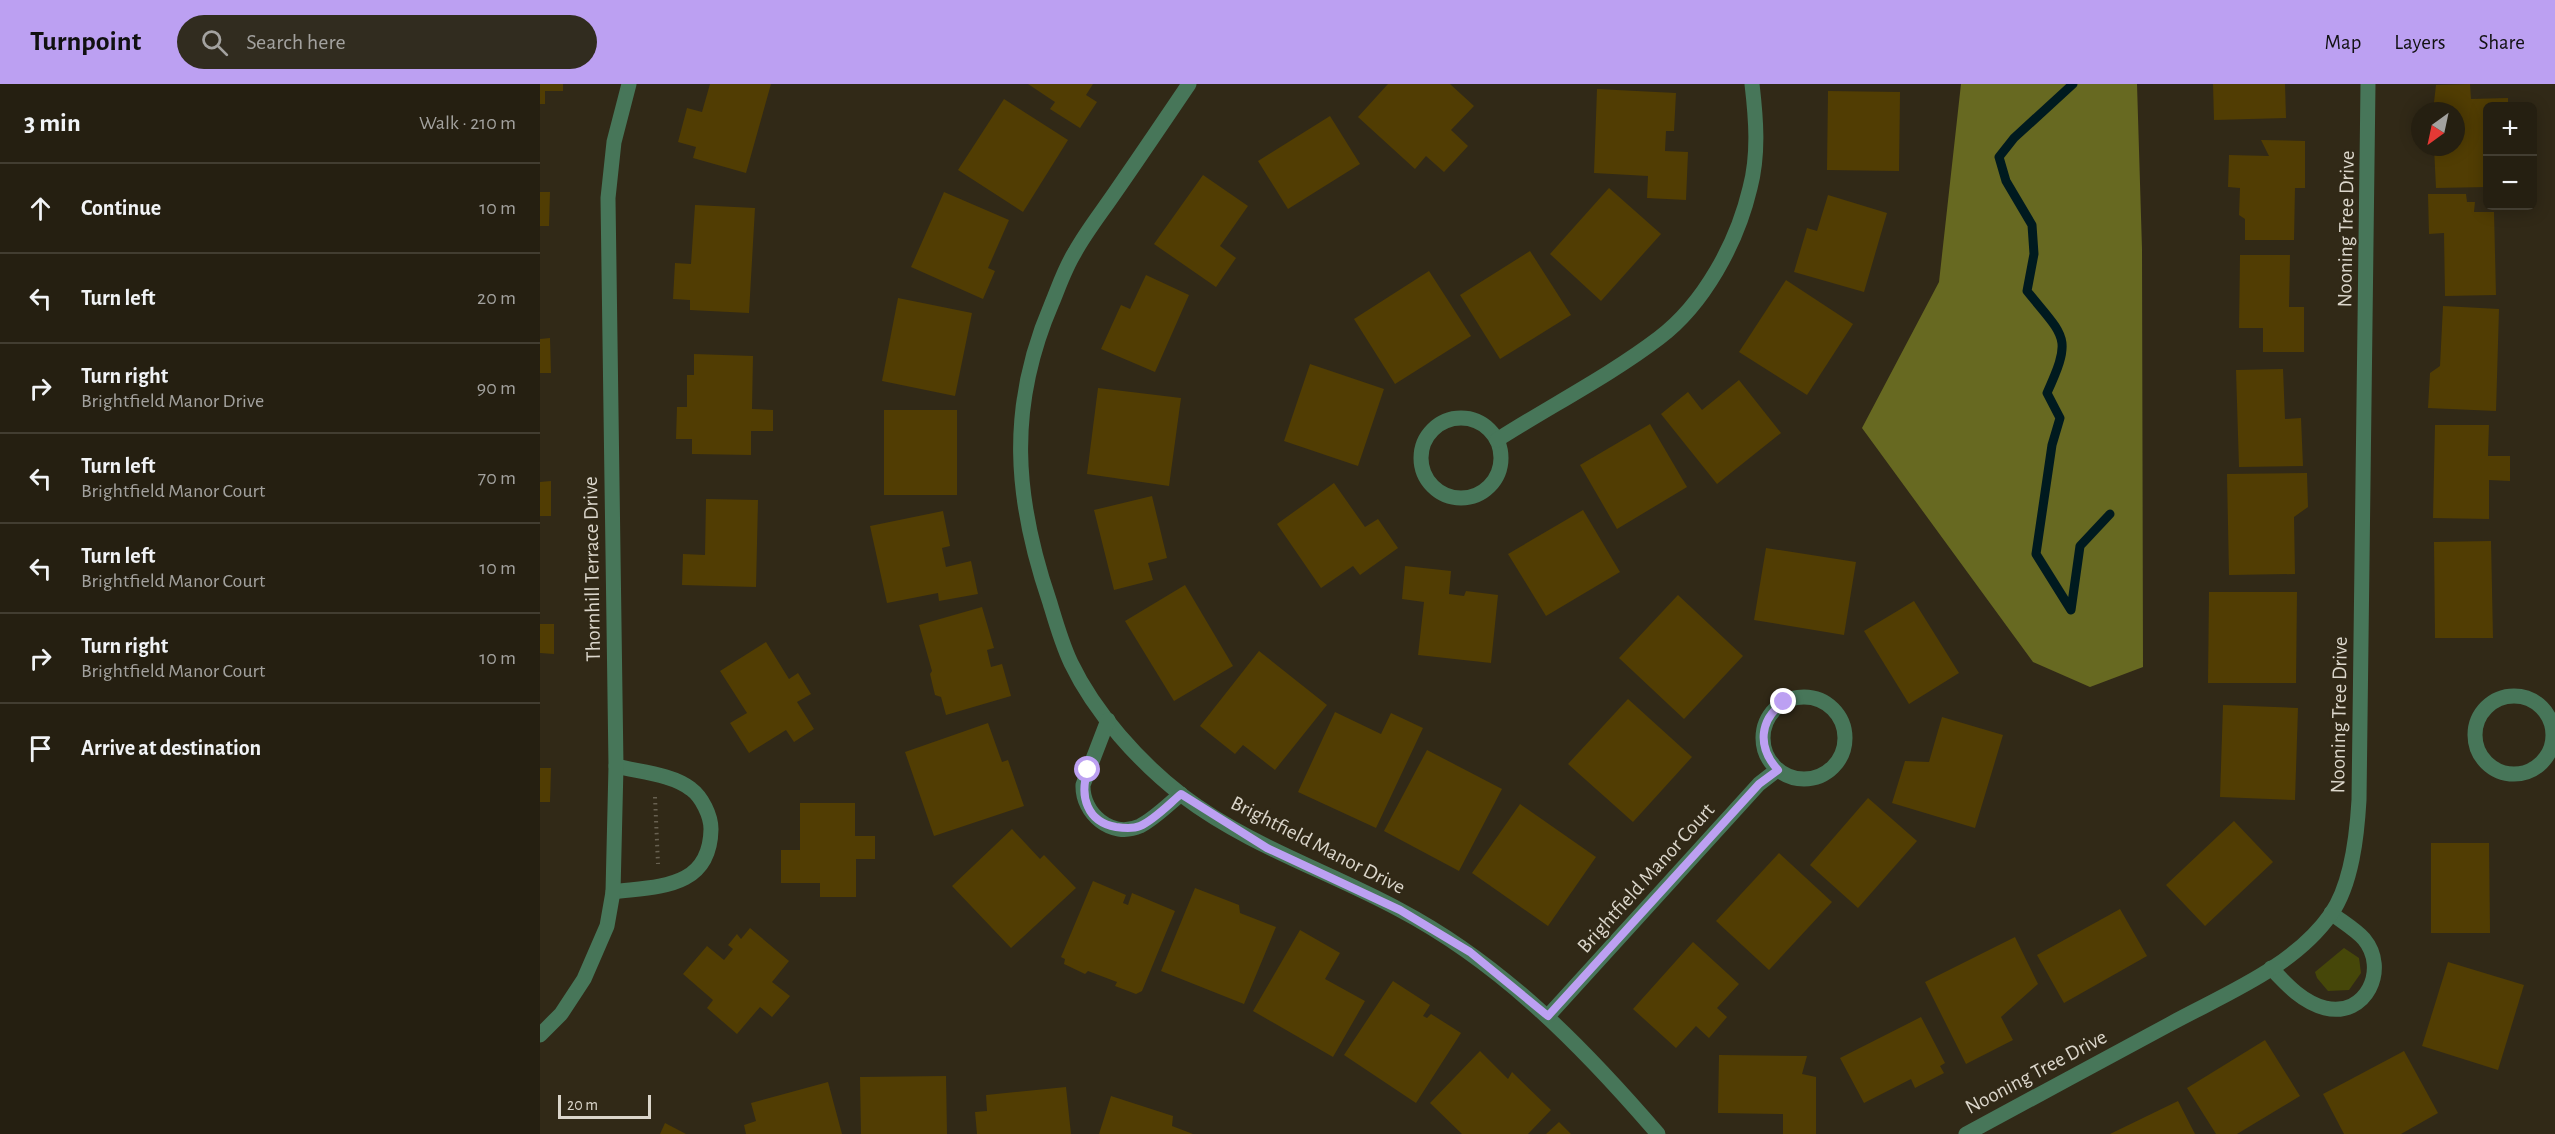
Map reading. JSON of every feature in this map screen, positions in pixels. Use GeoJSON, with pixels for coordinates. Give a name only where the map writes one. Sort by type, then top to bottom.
{"type":"FeatureCollection","features":[{"type":"Feature","properties":{"kind":"street","name":"Thornhill Terrace Drive"},"geometry":{"type":"LineString","coordinates":[[540,1035],[561,1014],[584,979],[607,926],[613,892],[616,766],[608,198],[614,142],[629,84]]}},
{"type":"Feature","properties":{"kind":"street","name":"Brightfield Manor Drive"},"geometry":{"type":"LineString","coordinates":[[1189,84],[1074,253],[1042,327],[1024,385],[1019,450],[1023,501],[1036,561],[1070,661],[1089,695],[1108,720],[1138,754],[1181,794],[1267,848],[1400,910],[1470,952],[1548,1016],[1602,1070],[1658,1134]]}},
{"type":"Feature","properties":{"kind":"street"},"geometry":{"type":"LineString","coordinates":[[1497,440],[1660,337],[1698,298],[1732,242],[1751,188],[1757,126],[1752,84]]}},
{"type":"Feature","properties":{"kind":"street","name":"Nooning Tree Drive"},"geometry":{"type":"LineString","coordinates":[[1966,1134],[2271,968],[2296,951],[2331,913],[2349,869],[2357,832],[2360,800],[2368,84]]}},
{"type":"Feature","properties":{"kind":"street"},"geometry":{"type":"LineString","coordinates":[[1465,418],[1478,422],[1497,440],[1501,465],[1497,477],[1479,495],[1466,498],[1444,495],[1429,483],[1422,471],[1420,458],[1423,445],[1429,433],[1439,424],[1465,418]]}},
{"type":"Feature","properties":{"kind":"street"},"geometry":{"type":"LineString","coordinates":[[2512,696],[2525,698],[2551,712],[2553,731],[2551,749],[2536,768],[2524,773],[2500,772],[2481,756],[2475,743],[2475,729],[2487,706],[2499,699],[2512,696]]}},
{"type":"Feature","properties":{"kind":"street"},"geometry":{"type":"LineString","coordinates":[[1797,697],[1823,701],[1834,709],[1845,733],[1845,747],[1839,760],[1830,771],[1817,777],[1803,779],[1790,777],[1778,770],[1768,760],[1763,747],[1762,734],[1773,710],[1797,697]]}},
{"type":"Feature","properties":{"kind":"street"},"geometry":{"type":"LineString","coordinates":[[1108,720],[1083,785],[1083,796],[1091,813],[1100,822],[1113,827],[1140,826],[1181,794]]}},
{"type":"Feature","properties":{"kind":"street"},"geometry":{"type":"LineString","coordinates":[[613,892],[678,882],[697,871],[710,850],[711,825],[704,805],[692,789],[674,781],[616,766]]}},
{"type":"Feature","properties":{"kind":"street","name":"Brightfield Manor Court"},"geometry":{"type":"LineString","coordinates":[[1548,1016],[1759,784],[1778,770]]}},
{"type":"Feature","properties":{"kind":"street"},"geometry":{"type":"LineString","coordinates":[[2271,968],[2291,989],[2311,1003],[2325,1008],[2340,1010],[2365,997],[2374,982],[2376,970],[2373,957],[2364,939],[2331,913]]}},
{"type":"Feature","properties":{"kind":"path"},"geometry":{"type":"LineString","coordinates":[[654,796],[658,868]]}},
{"type":"Feature","properties":{"kind":"shaded area"},"geometry":{"type":"Polygon","coordinates":[[[1961,84],[2137,84],[2142,249],[2143,667],[2090,687],[2033,662],[1862,428],[1939,282],[1961,84]]]}},
{"type":"Feature","properties":{"kind":"shaded area"},"geometry":{"type":"Polygon","coordinates":[[[2344,948],[2359,958],[2361,973],[2349,990],[2328,991],[2315,972],[2344,948]]]}},
{"type":"Feature","properties":{"kind":"building"},"geometry":{"type":"Polygon","coordinates":[[[540,84],[563,84],[563,91],[545,91],[545,104],[540,104],[540,84]]]}},
{"type":"Feature","properties":{"kind":"building"},"geometry":{"type":"Polygon","coordinates":[[[710,84],[771,84],[746,173],[693,158],[696,147],[678,142],[687,108],[702,112],[710,84]]]}},
{"type":"Feature","properties":{"kind":"building"},"geometry":{"type":"Polygon","coordinates":[[[1028,84],[1093,84],[1086,95],[1097,102],[1080,128],[1050,109],[1055,102],[1028,84]]]}},
{"type":"Feature","properties":{"kind":"building"},"geometry":{"type":"Polygon","coordinates":[[[1388,84],[1450,84],[1474,106],[1451,130],[1468,146],[1444,172],[1426,156],[1415,169],[1358,117],[1388,84]]]}},
{"type":"Feature","properties":{"kind":"building"},"geometry":{"type":"Polygon","coordinates":[[[2213,84],[2285,84],[2286,118],[2214,120],[2213,84]]]}},
{"type":"Feature","properties":{"kind":"building"},"geometry":{"type":"Polygon","coordinates":[[[2470,84],[2471,99],[2508,98],[2508,102],[2483,102],[2483,187],[2436,188],[2434,156],[2465,156],[2465,102],[2434,102],[2436,85],[2470,84]]]}},
{"type":"Feature","properties":{"kind":"building"},"geometry":{"type":"Polygon","coordinates":[[[1597,89],[1676,93],[1674,131],[1666,131],[1665,151],[1688,152],[1686,200],[1647,198],[1648,176],[1594,173],[1597,89]]]}},
{"type":"Feature","properties":{"kind":"building"},"geometry":{"type":"Polygon","coordinates":[[[1828,91],[1900,92],[1899,171],[1827,170],[1828,91]]]}},
{"type":"Feature","properties":{"kind":"building"},"geometry":{"type":"Polygon","coordinates":[[[1004,99],[1068,140],[1023,212],[958,170],[1004,99]]]}},
{"type":"Feature","properties":{"kind":"building"},"geometry":{"type":"Polygon","coordinates":[[[1330,116],[1360,164],[1288,209],[1258,161],[1330,116]]]}},
{"type":"Feature","properties":{"kind":"building"},"geometry":{"type":"Polygon","coordinates":[[[2261,140],[2305,141],[2305,188],[2295,188],[2294,240],[2245,240],[2245,219],[2239,215],[2240,188],[2228,187],[2229,155],[2269,156],[2261,140]]]}},
{"type":"Feature","properties":{"kind":"building"},"geometry":{"type":"Polygon","coordinates":[[[1203,175],[1248,206],[1220,246],[1236,258],[1216,287],[1154,244],[1203,175]]]}},
{"type":"Feature","properties":{"kind":"building"},"geometry":{"type":"Polygon","coordinates":[[[1609,188],[1661,234],[1601,301],[1550,254],[1609,188]]]}},
{"type":"Feature","properties":{"kind":"building"},"geometry":{"type":"Polygon","coordinates":[[[540,192],[550,192],[549,226],[540,226],[540,192]]]}},
{"type":"Feature","properties":{"kind":"building"},"geometry":{"type":"Polygon","coordinates":[[[944,192],[1009,220],[988,268],[995,271],[983,299],[911,267],[944,192]]]}},
{"type":"Feature","properties":{"kind":"building"},"geometry":{"type":"Polygon","coordinates":[[[2428,194],[2466,194],[2467,202],[2475,202],[2474,212],[2494,212],[2496,295],[2445,296],[2444,233],[2429,234],[2428,194]]]}},
{"type":"Feature","properties":{"kind":"building"},"geometry":{"type":"Polygon","coordinates":[[[1828,195],[1887,213],[1864,292],[1794,272],[1807,228],[1817,231],[1828,195]]]}},
{"type":"Feature","properties":{"kind":"building"},"geometry":{"type":"Polygon","coordinates":[[[695,205],[755,208],[749,313],[690,310],[690,300],[673,299],[675,263],[691,264],[695,205]]]}},
{"type":"Feature","properties":{"kind":"building"},"geometry":{"type":"Polygon","coordinates":[[[1530,251],[1571,315],[1500,359],[1460,295],[1530,251]]]}},
{"type":"Feature","properties":{"kind":"building"},"geometry":{"type":"Polygon","coordinates":[[[2240,255],[2290,255],[2289,307],[2304,307],[2304,352],[2263,352],[2263,328],[2239,328],[2240,255]]]}},
{"type":"Feature","properties":{"kind":"building"},"geometry":{"type":"Polygon","coordinates":[[[1429,271],[1471,336],[1395,384],[1354,319],[1429,271]]]}},
{"type":"Feature","properties":{"kind":"building"},"geometry":{"type":"Polygon","coordinates":[[[1146,275],[1189,295],[1155,372],[1101,349],[1121,305],[1130,309],[1146,275]]]}},
{"type":"Feature","properties":{"kind":"building"},"geometry":{"type":"Polygon","coordinates":[[[1786,280],[1853,324],[1807,395],[1739,352],[1786,280]]]}},
{"type":"Feature","properties":{"kind":"building"},"geometry":{"type":"Polygon","coordinates":[[[898,298],[972,313],[955,396],[882,381],[898,298]]]}},
{"type":"Feature","properties":{"kind":"building"},"geometry":{"type":"Polygon","coordinates":[[[2443,306],[2499,309],[2496,411],[2428,408],[2430,373],[2440,366],[2443,306]]]}},
{"type":"Feature","properties":{"kind":"building"},"geometry":{"type":"Polygon","coordinates":[[[550,338],[551,373],[540,373],[540,339],[550,338]]]}},
{"type":"Feature","properties":{"kind":"building"},"geometry":{"type":"Polygon","coordinates":[[[694,354],[753,356],[752,409],[773,410],[773,431],[751,431],[751,455],[692,454],[692,439],[676,439],[677,407],[687,407],[687,375],[694,375],[694,354]]]}},
{"type":"Feature","properties":{"kind":"building"},"geometry":{"type":"Polygon","coordinates":[[[1310,364],[1384,389],[1358,466],[1284,441],[1310,364]]]}},
{"type":"Feature","properties":{"kind":"building"},"geometry":{"type":"Polygon","coordinates":[[[2283,369],[2285,419],[2301,418],[2303,466],[2239,467],[2236,370],[2283,369]]]}},
{"type":"Feature","properties":{"kind":"building"},"geometry":{"type":"Polygon","coordinates":[[[1739,380],[1781,433],[1717,484],[1661,414],[1688,392],[1702,410],[1739,380]]]}},
{"type":"Feature","properties":{"kind":"building"},"geometry":{"type":"Polygon","coordinates":[[[1098,388],[1181,398],[1169,486],[1087,474],[1098,388]]]}},
{"type":"Feature","properties":{"kind":"building"},"geometry":{"type":"Polygon","coordinates":[[[884,410],[957,410],[957,495],[884,495],[884,410]]]}},
{"type":"Feature","properties":{"kind":"building"},"geometry":{"type":"Polygon","coordinates":[[[1650,424],[1687,487],[1617,529],[1580,465],[1650,424]]]}},
{"type":"Feature","properties":{"kind":"building"},"geometry":{"type":"Polygon","coordinates":[[[2435,425],[2489,425],[2488,456],[2510,456],[2510,481],[2489,480],[2489,519],[2433,518],[2435,425]]]}},
{"type":"Feature","properties":{"kind":"building"},"geometry":{"type":"Polygon","coordinates":[[[2307,473],[2308,507],[2294,517],[2295,574],[2229,575],[2227,474],[2307,473]]]}},
{"type":"Feature","properties":{"kind":"building"},"geometry":{"type":"Polygon","coordinates":[[[551,481],[551,516],[540,516],[540,482],[551,481]]]}},
{"type":"Feature","properties":{"kind":"building"},"geometry":{"type":"Polygon","coordinates":[[[1334,483],[1365,527],[1378,519],[1398,548],[1360,575],[1353,566],[1321,588],[1277,524],[1334,483]]]}},
{"type":"Feature","properties":{"kind":"building"},"geometry":{"type":"Polygon","coordinates":[[[1152,496],[1167,558],[1148,563],[1153,580],[1114,590],[1094,510],[1152,496]]]}},
{"type":"Feature","properties":{"kind":"building"},"geometry":{"type":"Polygon","coordinates":[[[706,499],[758,500],[756,587],[682,585],[683,554],[705,555],[706,499]]]}},
{"type":"Feature","properties":{"kind":"building"},"geometry":{"type":"Polygon","coordinates":[[[1583,510],[1620,572],[1546,616],[1508,554],[1583,510]]]}},
{"type":"Feature","properties":{"kind":"building"},"geometry":{"type":"Polygon","coordinates":[[[943,511],[950,546],[942,548],[946,567],[971,561],[978,594],[939,601],[938,593],[887,603],[870,526],[943,511]]]}},
{"type":"Feature","properties":{"kind":"building"},"geometry":{"type":"Polygon","coordinates":[[[2491,541],[2493,638],[2435,638],[2434,542],[2491,541]]]}},
{"type":"Feature","properties":{"kind":"building"},"geometry":{"type":"Polygon","coordinates":[[[1766,548],[1856,562],[1844,635],[1754,620],[1766,548]]]}},
{"type":"Feature","properties":{"kind":"building"},"geometry":{"type":"Polygon","coordinates":[[[1405,566],[1451,571],[1449,594],[1464,596],[1466,591],[1498,595],[1491,663],[1418,655],[1424,602],[1402,599],[1405,566]]]}},
{"type":"Feature","properties":{"kind":"building"},"geometry":{"type":"Polygon","coordinates":[[[1185,585],[1233,666],[1174,701],[1125,621],[1185,585]]]}},
{"type":"Feature","properties":{"kind":"building"},"geometry":{"type":"Polygon","coordinates":[[[2209,592],[2297,592],[2296,683],[2208,683],[2209,592]]]}},
{"type":"Feature","properties":{"kind":"building"},"geometry":{"type":"Polygon","coordinates":[[[1678,595],[1743,656],[1684,719],[1619,658],[1678,595]]]}},
{"type":"Feature","properties":{"kind":"building"},"geometry":{"type":"Polygon","coordinates":[[[1914,601],[1959,673],[1909,704],[1864,631],[1914,601]]]}},
{"type":"Feature","properties":{"kind":"building"},"geometry":{"type":"Polygon","coordinates":[[[982,607],[994,648],[987,650],[991,667],[1002,664],[1011,696],[946,715],[941,697],[935,695],[930,674],[932,671],[919,625],[982,607]]]}},
{"type":"Feature","properties":{"kind":"building"},"geometry":{"type":"Polygon","coordinates":[[[540,624],[554,624],[554,654],[540,653],[540,624]]]}},
{"type":"Feature","properties":{"kind":"building"},"geometry":{"type":"Polygon","coordinates":[[[766,642],[789,679],[798,673],[811,694],[797,702],[814,729],[794,742],[786,730],[749,753],[730,723],[747,713],[720,671],[766,642]]]}},
{"type":"Feature","properties":{"kind":"building"},"geometry":{"type":"Polygon","coordinates":[[[1259,651],[1327,705],[1275,770],[1243,745],[1235,754],[1200,726],[1259,651]]]}},
{"type":"Feature","properties":{"kind":"building"},"geometry":{"type":"Polygon","coordinates":[[[1628,699],[1692,757],[1633,822],[1568,764],[1628,699]]]}},
{"type":"Feature","properties":{"kind":"building"},"geometry":{"type":"Polygon","coordinates":[[[2223,705],[2298,708],[2295,800],[2220,797],[2223,705]]]}},
{"type":"Feature","properties":{"kind":"building"},"geometry":{"type":"Polygon","coordinates":[[[1335,712],[1381,734],[1391,713],[1423,728],[1376,828],[1298,792],[1335,712]]]}},
{"type":"Feature","properties":{"kind":"building"},"geometry":{"type":"Polygon","coordinates":[[[1942,717],[2003,735],[1975,828],[1892,803],[1905,761],[1929,762],[1942,717]]]}},
{"type":"Feature","properties":{"kind":"building"},"geometry":{"type":"Polygon","coordinates":[[[988,723],[1002,762],[1008,760],[1024,806],[934,836],[905,752],[988,723]]]}},
{"type":"Feature","properties":{"kind":"building"},"geometry":{"type":"Polygon","coordinates":[[[1427,750],[1502,789],[1459,871],[1384,831],[1427,750]]]}},
{"type":"Feature","properties":{"kind":"building"},"geometry":{"type":"Polygon","coordinates":[[[540,768],[551,768],[550,802],[540,802],[540,768]]]}},
{"type":"Feature","properties":{"kind":"building"},"geometry":{"type":"Polygon","coordinates":[[[1868,798],[1917,841],[1858,908],[1810,865],[1868,798]]]}},
{"type":"Feature","properties":{"kind":"building"},"geometry":{"type":"Polygon","coordinates":[[[800,803],[855,803],[855,836],[875,836],[875,859],[856,859],[856,897],[820,897],[820,883],[781,883],[781,850],[800,850],[800,803]]]}},
{"type":"Feature","properties":{"kind":"building"},"geometry":{"type":"Polygon","coordinates":[[[1520,804],[1596,857],[1548,926],[1472,873],[1520,804]]]}},
{"type":"Feature","properties":{"kind":"building"},"geometry":{"type":"Polygon","coordinates":[[[2234,821],[2273,862],[2205,926],[2166,885],[2234,821]]]}},
{"type":"Feature","properties":{"kind":"building"},"geometry":{"type":"Polygon","coordinates":[[[1012,829],[1040,859],[1044,855],[1076,888],[1011,948],[952,886],[1012,829]]]}},
{"type":"Feature","properties":{"kind":"building"},"geometry":{"type":"Polygon","coordinates":[[[2431,843],[2489,843],[2490,933],[2431,933],[2431,843]]]}},
{"type":"Feature","properties":{"kind":"building"},"geometry":{"type":"Polygon","coordinates":[[[1779,853],[1832,902],[1769,970],[1716,921],[1779,853]]]}},
{"type":"Feature","properties":{"kind":"building"},"geometry":{"type":"Polygon","coordinates":[[[1093,881],[1126,895],[1123,903],[1128,905],[1132,893],[1175,911],[1142,991],[1136,994],[1115,986],[1117,982],[1088,971],[1085,974],[1064,964],[1065,959],[1061,957],[1093,881]]]}},
{"type":"Feature","properties":{"kind":"building"},"geometry":{"type":"Polygon","coordinates":[[[1195,888],[1239,905],[1240,913],[1276,927],[1244,1004],[1161,971],[1195,888]]]}},
{"type":"Feature","properties":{"kind":"building"},"geometry":{"type":"Polygon","coordinates":[[[2120,909],[2147,956],[2064,1003],[2037,955],[2120,909]]]}},
{"type":"Feature","properties":{"kind":"building"},"geometry":{"type":"Polygon","coordinates":[[[750,928],[789,961],[772,982],[790,996],[772,1017],[760,1007],[737,1034],[707,1008],[713,1000],[683,974],[707,946],[724,960],[733,949],[728,945],[737,934],[741,939],[750,928]]]}},
{"type":"Feature","properties":{"kind":"building"},"geometry":{"type":"Polygon","coordinates":[[[1300,930],[1340,953],[1325,979],[1365,1001],[1333,1057],[1253,1011],[1300,930]]]}},
{"type":"Feature","properties":{"kind":"building"},"geometry":{"type":"Polygon","coordinates":[[[2015,937],[2038,984],[2001,1017],[2013,1040],[1966,1064],[1925,982],[2015,937]]]}},
{"type":"Feature","properties":{"kind":"building"},"geometry":{"type":"Polygon","coordinates":[[[1693,942],[1739,984],[1717,1008],[1727,1017],[1709,1038],[1696,1026],[1676,1048],[1633,1009],[1693,942]]]}},
{"type":"Feature","properties":{"kind":"building"},"geometry":{"type":"Polygon","coordinates":[[[2448,962],[2524,985],[2498,1070],[2422,1046],[2448,962]]]}},
{"type":"Feature","properties":{"kind":"building"},"geometry":{"type":"Polygon","coordinates":[[[1393,981],[1430,1005],[1423,1016],[1427,1018],[1431,1014],[1461,1033],[1416,1103],[1344,1055],[1393,981]]]}},
{"type":"Feature","properties":{"kind":"building"},"geometry":{"type":"Polygon","coordinates":[[[1921,1017],[1945,1063],[1940,1066],[1944,1073],[1915,1088],[1911,1079],[1864,1103],[1840,1058],[1921,1017]]]}},
{"type":"Feature","properties":{"kind":"building"},"geometry":{"type":"Polygon","coordinates":[[[2265,1040],[2300,1096],[2237,1134],[2216,1134],[2187,1088],[2265,1040]]]}},
{"type":"Feature","properties":{"kind":"building"},"geometry":{"type":"Polygon","coordinates":[[[1480,1051],[1508,1079],[1512,1072],[1551,1110],[1528,1134],[1462,1134],[1430,1103],[1480,1051]]]}},
{"type":"Feature","properties":{"kind":"building"},"geometry":{"type":"Polygon","coordinates":[[[2404,1051],[2438,1113],[2401,1134],[2344,1134],[2323,1094],[2404,1051]]]}},
{"type":"Feature","properties":{"kind":"building"},"geometry":{"type":"Polygon","coordinates":[[[1719,1055],[1807,1056],[1802,1074],[1816,1077],[1816,1134],[1783,1134],[1783,1114],[1718,1113],[1719,1055]]]}},
{"type":"Feature","properties":{"kind":"building"},"geometry":{"type":"Polygon","coordinates":[[[946,1076],[947,1134],[861,1134],[860,1077],[946,1076]]]}},
{"type":"Feature","properties":{"kind":"building"},"geometry":{"type":"Polygon","coordinates":[[[828,1082],[842,1134],[746,1134],[744,1125],[756,1121],[751,1103],[828,1082]]]}},
{"type":"Feature","properties":{"kind":"building"},"geometry":{"type":"Polygon","coordinates":[[[1066,1087],[1071,1134],[977,1134],[975,1112],[987,1111],[986,1095],[1066,1087]]]}},
{"type":"Feature","properties":{"kind":"building"},"geometry":{"type":"Polygon","coordinates":[[[1111,1096],[1173,1116],[1172,1126],[1193,1134],[1099,1134],[1111,1096]]]}},
{"type":"Feature","properties":{"kind":"building"},"geometry":{"type":"Polygon","coordinates":[[[2178,1101],[2195,1134],[2110,1134],[2178,1101]]]}},
{"type":"Feature","properties":{"kind":"building"},"geometry":{"type":"Polygon","coordinates":[[[1559,1122],[1571,1134],[1546,1134],[1559,1122]]]}},
{"type":"Feature","properties":{"kind":"building"},"geometry":{"type":"Polygon","coordinates":[[[665,1123],[686,1134],[660,1134],[665,1123]]]}},
{"type":"Feature","properties":{"kind":"waterway"},"geometry":{"type":"LineString","coordinates":[[2073,84],[2014,138],[1999,157],[2006,181],[2032,225],[2034,254],[2027,291],[2050,319],[2061,338],[2060,360],[2047,393],[2060,418],[2052,445],[2036,554],[2071,610],[2080,546],[2110,514]]}},
{"type":"Feature","properties":{"kind":"route"},"geometry":{"type":"LineString","coordinates":[[1088,770],[1083,785],[1083,796],[1088,809],[1100,822],[1113,827],[1140,826],[1181,794],[1267,848],[1400,910],[1470,952],[1548,1016],[1759,784],[1778,770],[1768,760],[1763,747],[1762,734],[1773,710],[1784,702]]}}]}
